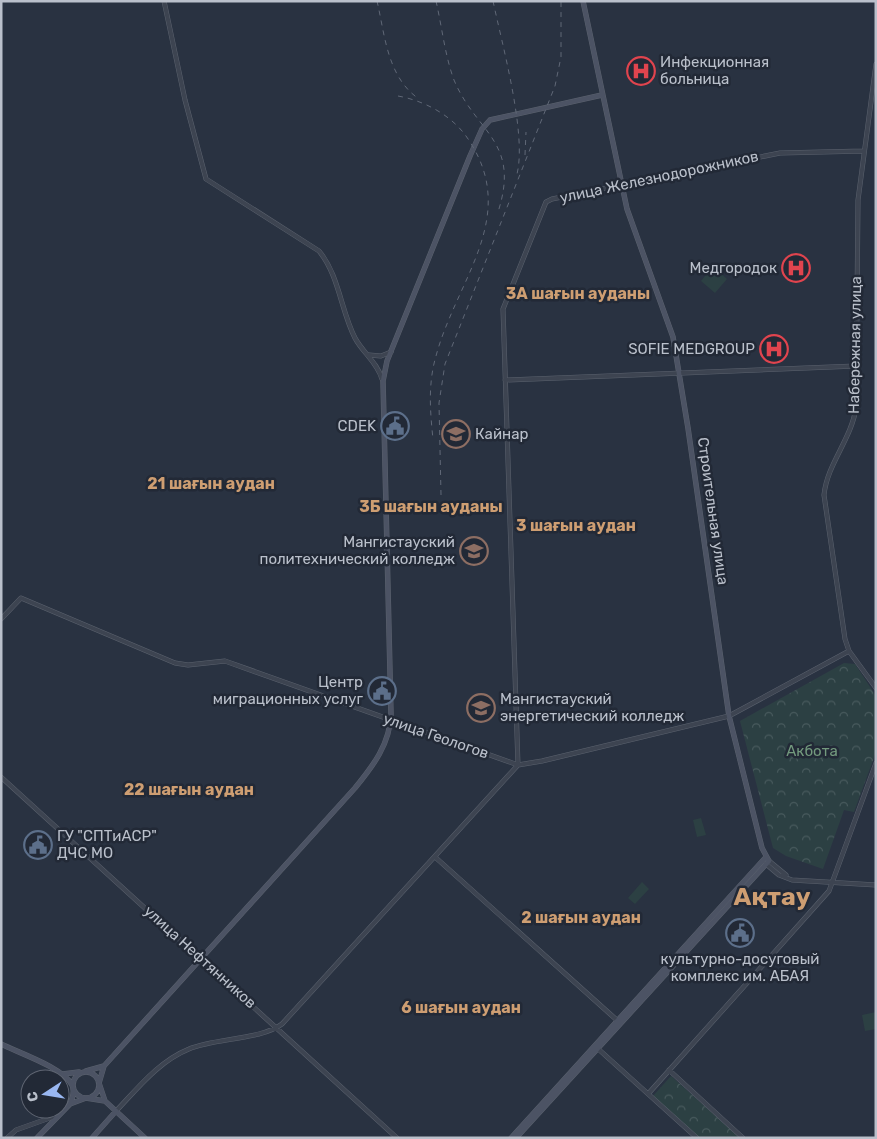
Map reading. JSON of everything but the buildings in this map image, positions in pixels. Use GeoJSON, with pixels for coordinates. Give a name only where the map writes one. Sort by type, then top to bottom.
{"type":"FeatureCollection","features":[{"type":"Feature","properties":{"kind":"main road","name":"Строительная улица"},"geometry":{"type":"LineString","coordinates":[[583,1],[621,186],[673,337],[729,716],[766,860]]}},
{"type":"Feature","properties":{"kind":"main road"},"geometry":{"type":"LineString","coordinates":[[70,1104],[97,1092],[104,1066],[202,960],[376,762],[384,747],[391,721],[383,381],[391,352],[484,126],[497,116],[602,94]]}},
{"type":"Feature","properties":{"kind":"main road"},"geometry":{"type":"LineString","coordinates":[[511,1138],[581,1064],[766,860]]}},
{"type":"Feature","properties":{"kind":"main road"},"geometry":{"type":"LineString","coordinates":[[1,1044],[53,1069]]}},
{"type":"Feature","properties":{"kind":"main road"},"geometry":{"type":"LineString","coordinates":[[70,1073],[104,1066]]}},
{"type":"Feature","properties":{"kind":"main road"},"geometry":{"type":"LineString","coordinates":[[70,1104],[74,1096],[74,1078],[83,1072],[95,1075],[105,1101],[146,1138]]}},
{"type":"Feature","properties":{"kind":"main road"},"geometry":{"type":"LineString","coordinates":[[70,1082],[79,1096],[105,1101]]}},
{"type":"Feature","properties":{"kind":"main road"},"geometry":{"type":"LineString","coordinates":[[516,1138],[563,1083]]}},
{"type":"Feature","properties":{"kind":"main road"},"geometry":{"type":"LineString","coordinates":[[92,1138],[116,1111]]}},
{"type":"Feature","properties":{"kind":"main road"},"geometry":{"type":"LineString","coordinates":[[37,1138],[54,1119]]}},
{"type":"Feature","properties":{"kind":"street"},"geometry":{"type":"LineString","coordinates":[[164,1],[185,100],[206,178],[213,185],[320,251],[328,264],[355,338],[379,369],[383,381]]}},
{"type":"Feature","properties":{"kind":"street","name":"Набережная улица"},"geometry":{"type":"LineString","coordinates":[[876,64],[858,210],[854,420],[829,473],[824,495],[844,639],[850,651],[876,688]]}},
{"type":"Feature","properties":{"kind":"street","name":"улица Железнодорожников"},"geometry":{"type":"LineString","coordinates":[[518,765],[503,309],[542,208],[552,199],[780,152],[864,151]]}},
{"type":"Feature","properties":{"kind":"street"},"geometry":{"type":"LineString","coordinates":[[368,354],[381,356],[391,352]]}},
{"type":"Feature","properties":{"kind":"street"},"geometry":{"type":"LineString","coordinates":[[505,380],[856,366]]}},
{"type":"Feature","properties":{"kind":"street","name":"улица Геологов"},"geometry":{"type":"LineString","coordinates":[[1,619],[21,598],[175,663],[188,665],[225,661],[518,765],[542,761],[729,716],[850,651]]}},
{"type":"Feature","properties":{"kind":"street"},"geometry":{"type":"LineString","coordinates":[[648,1094],[819,902],[833,883],[876,764]]}},
{"type":"Feature","properties":{"kind":"street"},"geometry":{"type":"LineString","coordinates":[[116,1111],[155,1070],[178,1054],[191,1048],[277,1027],[346,956],[518,765]]}},
{"type":"Feature","properties":{"kind":"street","name":"улица Нефтянников"},"geometry":{"type":"LineString","coordinates":[[1,777],[397,1138]]}},
{"type":"Feature","properties":{"kind":"street"},"geometry":{"type":"LineString","coordinates":[[435,857],[619,1022]]}},
{"type":"Feature","properties":{"kind":"street"},"geometry":{"type":"LineString","coordinates":[[766,860],[789,879],[876,885]]}},
{"type":"Feature","properties":{"kind":"street"},"geometry":{"type":"LineString","coordinates":[[596,1047],[697,1138]]}},
{"type":"Feature","properties":{"kind":"street"},"geometry":{"type":"LineString","coordinates":[[669,1070],[743,1138]]}},
{"type":"Feature","properties":{"kind":"street"},"geometry":{"type":"LineString","coordinates":[[7,1138],[16,1130],[47,1119]]}},
{"type":"Feature","properties":{"kind":"green space"},"geometry":{"type":"Polygon","coordinates":[[[713,266],[727,279],[715,293],[701,281],[713,266]]]}},
{"type":"Feature","properties":{"kind":"green space","name":"Акбота"},"geometry":{"type":"Polygon","coordinates":[[[844,663],[855,664],[876,696],[876,752],[854,812],[844,810],[823,869],[786,856],[773,848],[740,721],[844,663]]]}},
{"type":"Feature","properties":{"kind":"green space"},"geometry":{"type":"Polygon","coordinates":[[[701,818],[706,835],[697,837],[693,820],[701,818]]]}},
{"type":"Feature","properties":{"kind":"green space"},"geometry":{"type":"Polygon","coordinates":[[[642,882],[649,889],[635,904],[628,898],[642,882]]]}},
{"type":"Feature","properties":{"kind":"green space"},"geometry":{"type":"Polygon","coordinates":[[[876,1012],[876,1029],[865,1031],[862,1015],[876,1012]]]}},
{"type":"Feature","properties":{"kind":"green space"},"geometry":{"type":"Polygon","coordinates":[[[671,1076],[740,1138],[699,1138],[653,1096],[671,1076]]]}},
{"type":"Feature","properties":{"kind":"railway"},"geometry":{"type":"LineString","coordinates":[[377,1],[385,41],[394,67],[408,90],[419,99]]}},
{"type":"Feature","properties":{"kind":"railway"},"geometry":{"type":"LineString","coordinates":[[436,1],[454,80],[463,98],[493,139],[500,153],[504,169],[504,188],[498,212]]}},
{"type":"Feature","properties":{"kind":"railway"},"geometry":{"type":"LineString","coordinates":[[493,1],[516,113],[519,136],[517,174]]}},
{"type":"Feature","properties":{"kind":"railway"},"geometry":{"type":"LineString","coordinates":[[441,495],[439,403],[445,364],[555,86],[561,57],[561,1]]}},
{"type":"Feature","properties":{"kind":"railway"},"geometry":{"type":"LineString","coordinates":[[398,96],[429,106],[448,118],[464,133],[483,170],[488,197],[486,223],[479,249],[445,328],[433,366],[430,397],[433,439]]}},
{"type":"Feature","properties":{"kind":"railway"},"geometry":{"type":"LineString","coordinates":[[525,155],[526,132]]}},
{"type":"Feature","properties":{"kind":"place","name":"Инфекционная больница"},"geometry":{"type":"Point","coordinates":[641,71]}},
{"type":"Feature","properties":{"kind":"place","name":"Медгородок"},"geometry":{"type":"Point","coordinates":[796,268]}},
{"type":"Feature","properties":{"kind":"place","name":"SOFIE MEDGROUP"},"geometry":{"type":"Point","coordinates":[774,349]}},
{"type":"Feature","properties":{"kind":"place","name":"CDEK"},"geometry":{"type":"Point","coordinates":[395,426]}},
{"type":"Feature","properties":{"kind":"place","name":"Кайнар"},"geometry":{"type":"Point","coordinates":[456,434]}},
{"type":"Feature","properties":{"kind":"place","name":"Мангистауский политехнический колледж"},"geometry":{"type":"Point","coordinates":[474,551]}},
{"type":"Feature","properties":{"kind":"place","name":"Центр миграционных услуг"},"geometry":{"type":"Point","coordinates":[382,691]}},
{"type":"Feature","properties":{"kind":"place","name":"Мангистауский энергетический колледж"},"geometry":{"type":"Point","coordinates":[481,708]}},
{"type":"Feature","properties":{"kind":"place","name":"ГУ \"СПТиАСР\" ДЧС МО"},"geometry":{"type":"Point","coordinates":[38,845]}},
{"type":"Feature","properties":{"kind":"place","name":"культурно-досуговый комплекс им. АБАЯ"},"geometry":{"type":"Point","coordinates":[740,933]}},
{"type":"Feature","properties":{"kind":"district","name":"3А шағын ауданы"},"geometry":{"type":"Point","coordinates":[578,293]}},
{"type":"Feature","properties":{"kind":"district","name":"21 шағын аудан"},"geometry":{"type":"Point","coordinates":[211,483]}},
{"type":"Feature","properties":{"kind":"district","name":"3Б шағын ауданы"},"geometry":{"type":"Point","coordinates":[431,506]}},
{"type":"Feature","properties":{"kind":"district","name":"3 шағын аудан"},"geometry":{"type":"Point","coordinates":[576,525]}},
{"type":"Feature","properties":{"kind":"district","name":"22 шағын аудан"},"geometry":{"type":"Point","coordinates":[189,789]}},
{"type":"Feature","properties":{"kind":"district","name":"Ақтау"},"geometry":{"type":"Point","coordinates":[772,896]}},
{"type":"Feature","properties":{"kind":"district","name":"2 шағын аудан"},"geometry":{"type":"Point","coordinates":[581,917]}},
{"type":"Feature","properties":{"kind":"district","name":"6 шағын аудан"},"geometry":{"type":"Point","coordinates":[461,1007]}}]}
